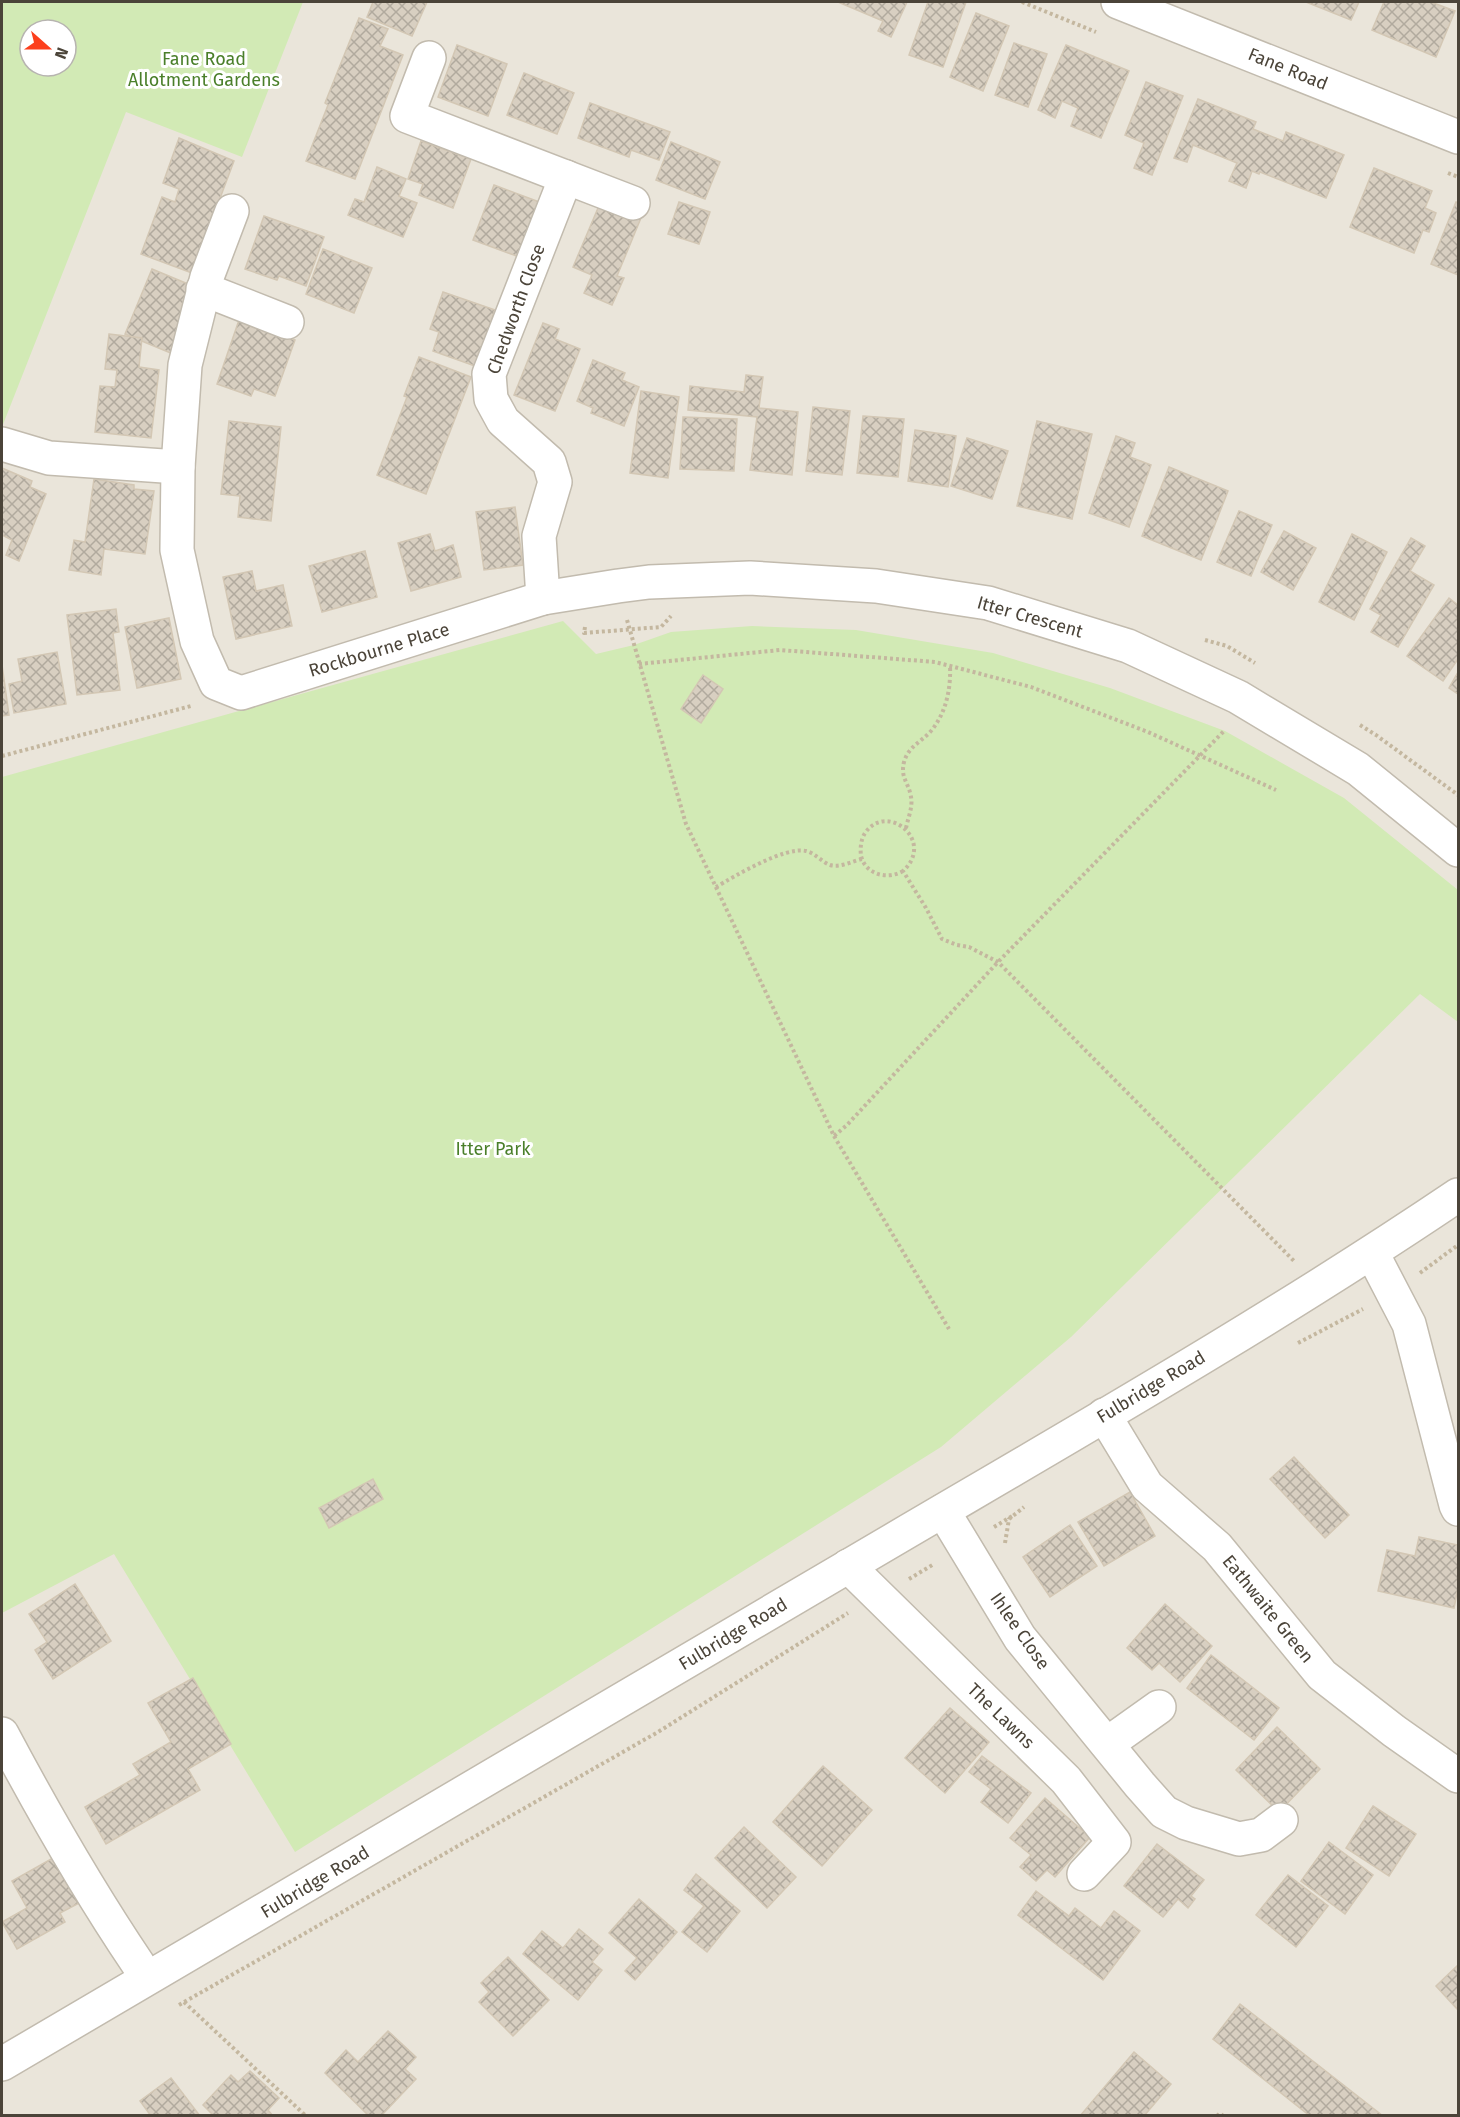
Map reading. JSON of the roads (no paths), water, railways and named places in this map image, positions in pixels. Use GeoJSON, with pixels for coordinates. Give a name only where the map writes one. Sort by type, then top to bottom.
{"type":"FeatureCollection","features":[{"type":"Feature","properties":{"kind":"street","name":"Fane Road"},"geometry":{"type":"LineString","coordinates":[[1119,2],[1458,137]]}},
{"type":"Feature","properties":{"kind":"street"},"geometry":{"type":"LineString","coordinates":[[429,58],[407,116],[633,203]]}},
{"type":"Feature","properties":{"kind":"street","name":"Chedworth Close"},"geometry":{"type":"LineString","coordinates":[[543,598],[539,536],[555,482],[549,462],[503,421],[491,399],[489,374],[566,177]]}},
{"type":"Feature","properties":{"kind":"street"},"geometry":{"type":"LineString","coordinates":[[2,444],[50,458],[178,466],[185,365],[203,289],[232,212]]}},
{"type":"Feature","properties":{"kind":"street"},"geometry":{"type":"LineString","coordinates":[[203,289],[287,322]]}},
{"type":"Feature","properties":{"kind":"street","name":"Rockbourne Place"},"geometry":{"type":"LineString","coordinates":[[178,466],[177,550],[197,641],[228,688],[543,598]]}},
{"type":"Feature","properties":{"kind":"street","name":"Itter Crescent"},"geometry":{"type":"LineString","coordinates":[[543,598],[650,582],[750,578],[876,586],[988,603],[1128,646],[1238,697],[1358,769],[1458,850]]}},
{"type":"Feature","properties":{"kind":"street","name":"Fulbridge Road"},"geometry":{"type":"LineString","coordinates":[[2,2064],[247,1922],[1104,1415],[1372,1253],[1458,1195]]}},
{"type":"Feature","properties":{"kind":"street"},"geometry":{"type":"LineString","coordinates":[[1372,1253],[1409,1324],[1458,1509]]}},
{"type":"Feature","properties":{"kind":"street","name":"Eathwaite Green"},"geometry":{"type":"LineString","coordinates":[[1104,1415],[1147,1486],[1217,1547],[1322,1675],[1394,1731],[1458,1776]]}},
{"type":"Feature","properties":{"kind":"street","name":"Ihlee Close"},"geometry":{"type":"LineString","coordinates":[[943,1511],[1020,1638],[1164,1812],[1186,1822],[1239,1839],[1261,1835],[1281,1820]]}},
{"type":"Feature","properties":{"kind":"street","name":"The Lawns"},"geometry":{"type":"LineString","coordinates":[[848,1566],[1065,1780],[1114,1842],[1084,1874]]}},
{"type":"Feature","properties":{"kind":"street"},"geometry":{"type":"LineString","coordinates":[[1107,1744],[1159,1707]]}},
{"type":"Feature","properties":{"kind":"street"},"geometry":{"type":"LineString","coordinates":[[2,1734],[34,1794],[97,1901],[138,1964]]}},
{"type":"Feature","properties":{"kind":"park label","name":"Fane Road Allotment Gardens"},"geometry":{"type":"Point","coordinates":[204,69]}},
{"type":"Feature","properties":{"kind":"park label","name":"Itter Park"},"geometry":{"type":"Point","coordinates":[493,1149]}}]}
